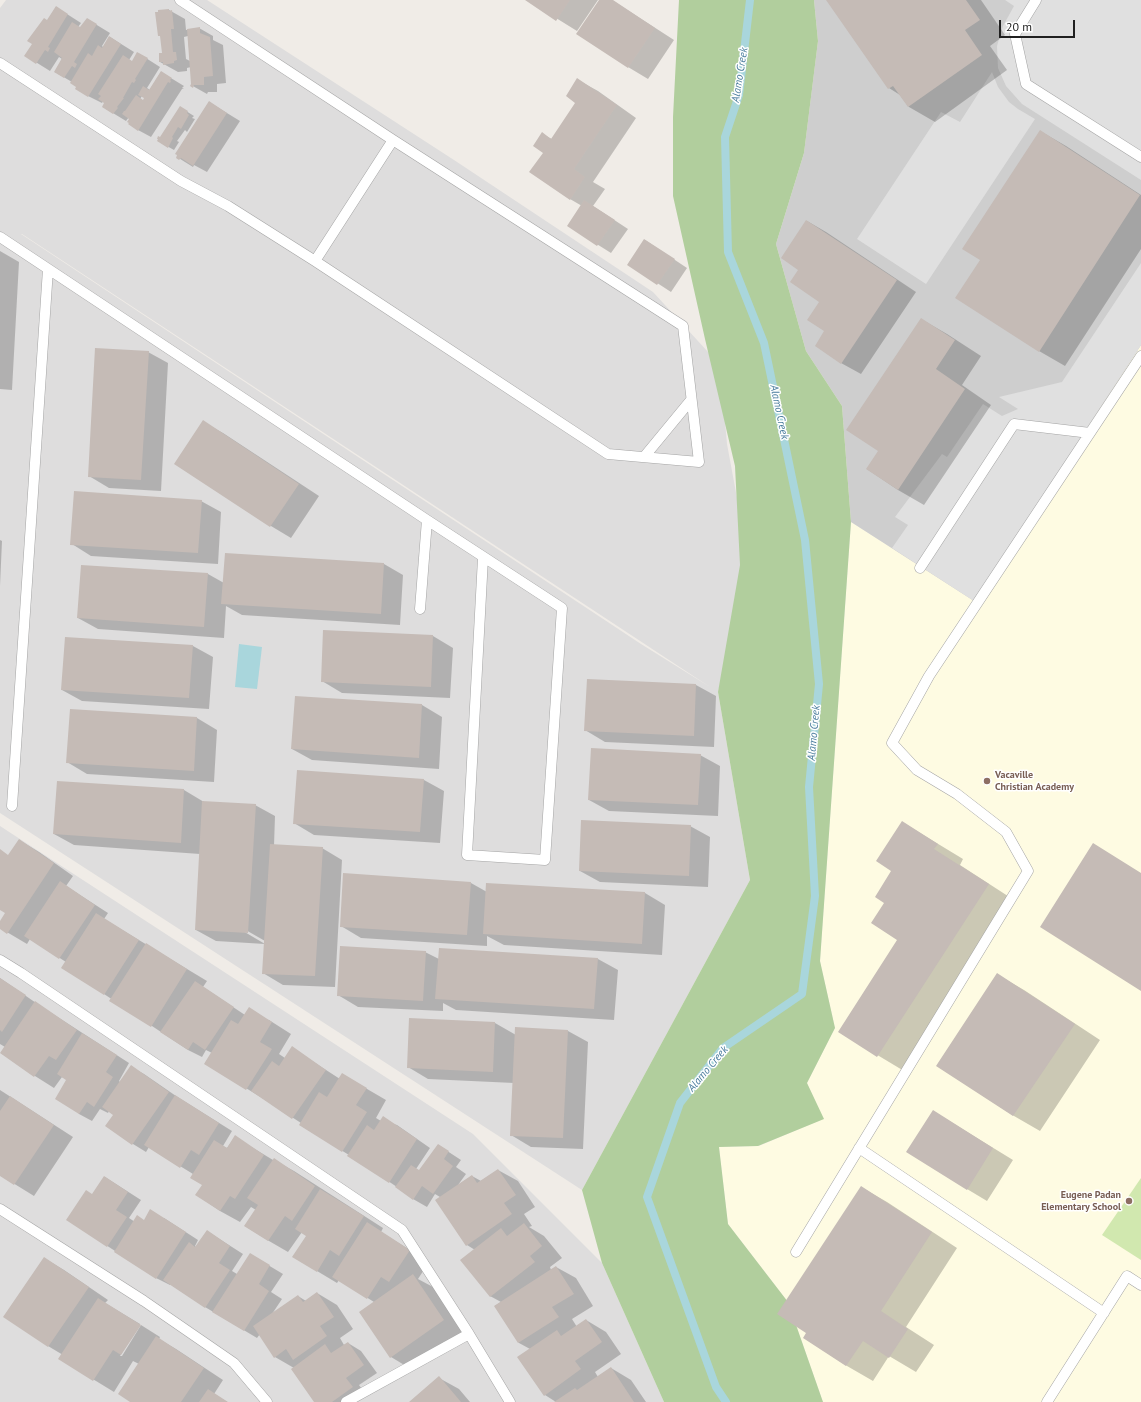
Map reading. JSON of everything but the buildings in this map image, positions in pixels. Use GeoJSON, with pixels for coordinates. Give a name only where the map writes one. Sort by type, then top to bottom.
{"type":"FeatureCollection","features":[{"type":"Feature","properties":{"kind":"lane"},"geometry":{"type":"LineString","coordinates":[[0,63],[180,181],[228,206],[315,261],[608,454],[699,462],[683,326],[393,140],[180,0]]}},
{"type":"Feature","properties":{"kind":"lane"},"geometry":{"type":"LineString","coordinates":[[1036,0],[1015,34],[1026,84],[1141,157]]}},
{"type":"Feature","properties":{"kind":"lane"},"geometry":{"type":"LineString","coordinates":[[315,261],[393,140]]}},
{"type":"Feature","properties":{"kind":"lane"},"geometry":{"type":"LineString","coordinates":[[0,237],[483,558],[562,608],[545,860],[467,855],[483,558]]}},
{"type":"Feature","properties":{"kind":"lane"},"geometry":{"type":"LineString","coordinates":[[12,806],[48,269]]}},
{"type":"Feature","properties":{"kind":"lane"},"geometry":{"type":"LineString","coordinates":[[796,1252],[1028,872],[1006,832],[957,794],[917,770],[892,744],[929,676],[1141,356]]}},
{"type":"Feature","properties":{"kind":"lane"},"geometry":{"type":"LineString","coordinates":[[644,457],[691,400]]}},
{"type":"Feature","properties":{"kind":"lane"},"geometry":{"type":"LineString","coordinates":[[920,568],[1014,424],[1090,433]]}},
{"type":"Feature","properties":{"kind":"lane"},"geometry":{"type":"LineString","coordinates":[[420,609],[426,520]]}},
{"type":"Feature","properties":{"kind":"lane"},"geometry":{"type":"LineString","coordinates":[[0,960],[28,977],[402,1230],[470,1334],[510,1402]]}},
{"type":"Feature","properties":{"kind":"lane"},"geometry":{"type":"LineString","coordinates":[[859,1148],[1104,1313]]}},
{"type":"Feature","properties":{"kind":"lane"},"geometry":{"type":"LineString","coordinates":[[0,1209],[144,1301],[234,1363],[267,1402]]}},
{"type":"Feature","properties":{"kind":"lane"},"geometry":{"type":"LineString","coordinates":[[1046,1402],[1127,1276],[1141,1285]]}},
{"type":"Feature","properties":{"kind":"lane"},"geometry":{"type":"LineString","coordinates":[[346,1402],[470,1334]]}},
{"type":"Feature","properties":{"kind":"shaded area"},"geometry":{"type":"Polygon","coordinates":[[[6,0],[207,0],[454,160],[653,292],[720,365],[727,444],[749,563],[718,692],[750,880],[582,1190],[0,813],[0,8],[6,0]],[[22,234],[641,644],[710,687],[22,234]]]}},
{"type":"Feature","properties":{"kind":"shaded area"},"geometry":{"type":"Polygon","coordinates":[[[814,0],[1141,0],[1141,345],[974,601],[851,522],[842,406],[806,351],[776,244],[804,153],[818,41],[814,0]]]}},
{"type":"Feature","properties":{"kind":"shaded area"},"geometry":{"type":"Polygon","coordinates":[[[1005,0],[1141,0],[1141,180],[1022,104],[1006,86],[998,68],[997,46],[1003,26],[1014,6],[1005,0]]]}},
{"type":"Feature","properties":{"kind":"shaded area"},"geometry":{"type":"Polygon","coordinates":[[[992,72],[998,87],[1009,102],[1035,119],[926,284],[857,239],[941,112],[960,122],[992,72]]]}},
{"type":"Feature","properties":{"kind":"shaded area"},"geometry":{"type":"Polygon","coordinates":[[[1141,263],[1141,345],[974,601],[892,548],[908,525],[895,517],[942,454],[947,457],[983,404],[1002,416],[1018,409],[999,397],[1062,382],[1141,263]]]}},
{"type":"Feature","properties":{"kind":"shaded area","name":"Vacaville Christian Academy"},"geometry":{"type":"Polygon","coordinates":[[[1141,345],[1141,1402],[823,1402],[788,1302],[728,1224],[719,1147],[759,1146],[823,1119],[807,1083],[835,1028],[820,961],[851,522],[974,600],[1141,345]]]}},
{"type":"Feature","properties":{"kind":"shaded area"},"geometry":{"type":"Polygon","coordinates":[[[0,826],[473,1134],[602,1263],[664,1402],[0,1402],[0,826]]]}},
{"type":"Feature","properties":{"kind":"green space"},"geometry":{"type":"Polygon","coordinates":[[[679,0],[814,0],[818,41],[804,153],[776,244],[806,351],[842,406],[851,522],[820,961],[835,1028],[807,1083],[824,1119],[758,1146],[719,1147],[728,1224],[788,1302],[823,1402],[664,1402],[602,1263],[582,1190],[750,880],[718,692],[740,565],[735,466],[673,196],[673,117],[679,0]]]}},
{"type":"Feature","properties":{"kind":"green space","name":"Eugene Padan Elementary School"},"geometry":{"type":"Polygon","coordinates":[[[1141,1178],[1141,1260],[1102,1235],[1141,1178]]]}},
{"type":"Feature","properties":{"kind":"water"},"geometry":{"type":"Polygon","coordinates":[[[239,644],[262,647],[257,689],[235,687],[239,644]]]}},
{"type":"Feature","properties":{"kind":"waterway","name":"Alamo Creek"},"geometry":{"type":"LineString","coordinates":[[726,1402],[716,1387],[647,1197],[680,1103],[723,1048],[802,994],[815,896],[809,787],[819,684],[805,540],[764,343],[728,252],[725,137],[739,95],[750,0]]}},
{"type":"Feature","properties":{"kind":"place","name":"Vacaville Christian Academy"},"geometry":{"type":"Point","coordinates":[987,781]}},
{"type":"Feature","properties":{"kind":"place","name":"Eugene Padan Elementary School"},"geometry":{"type":"Point","coordinates":[1129,1201]}}]}
